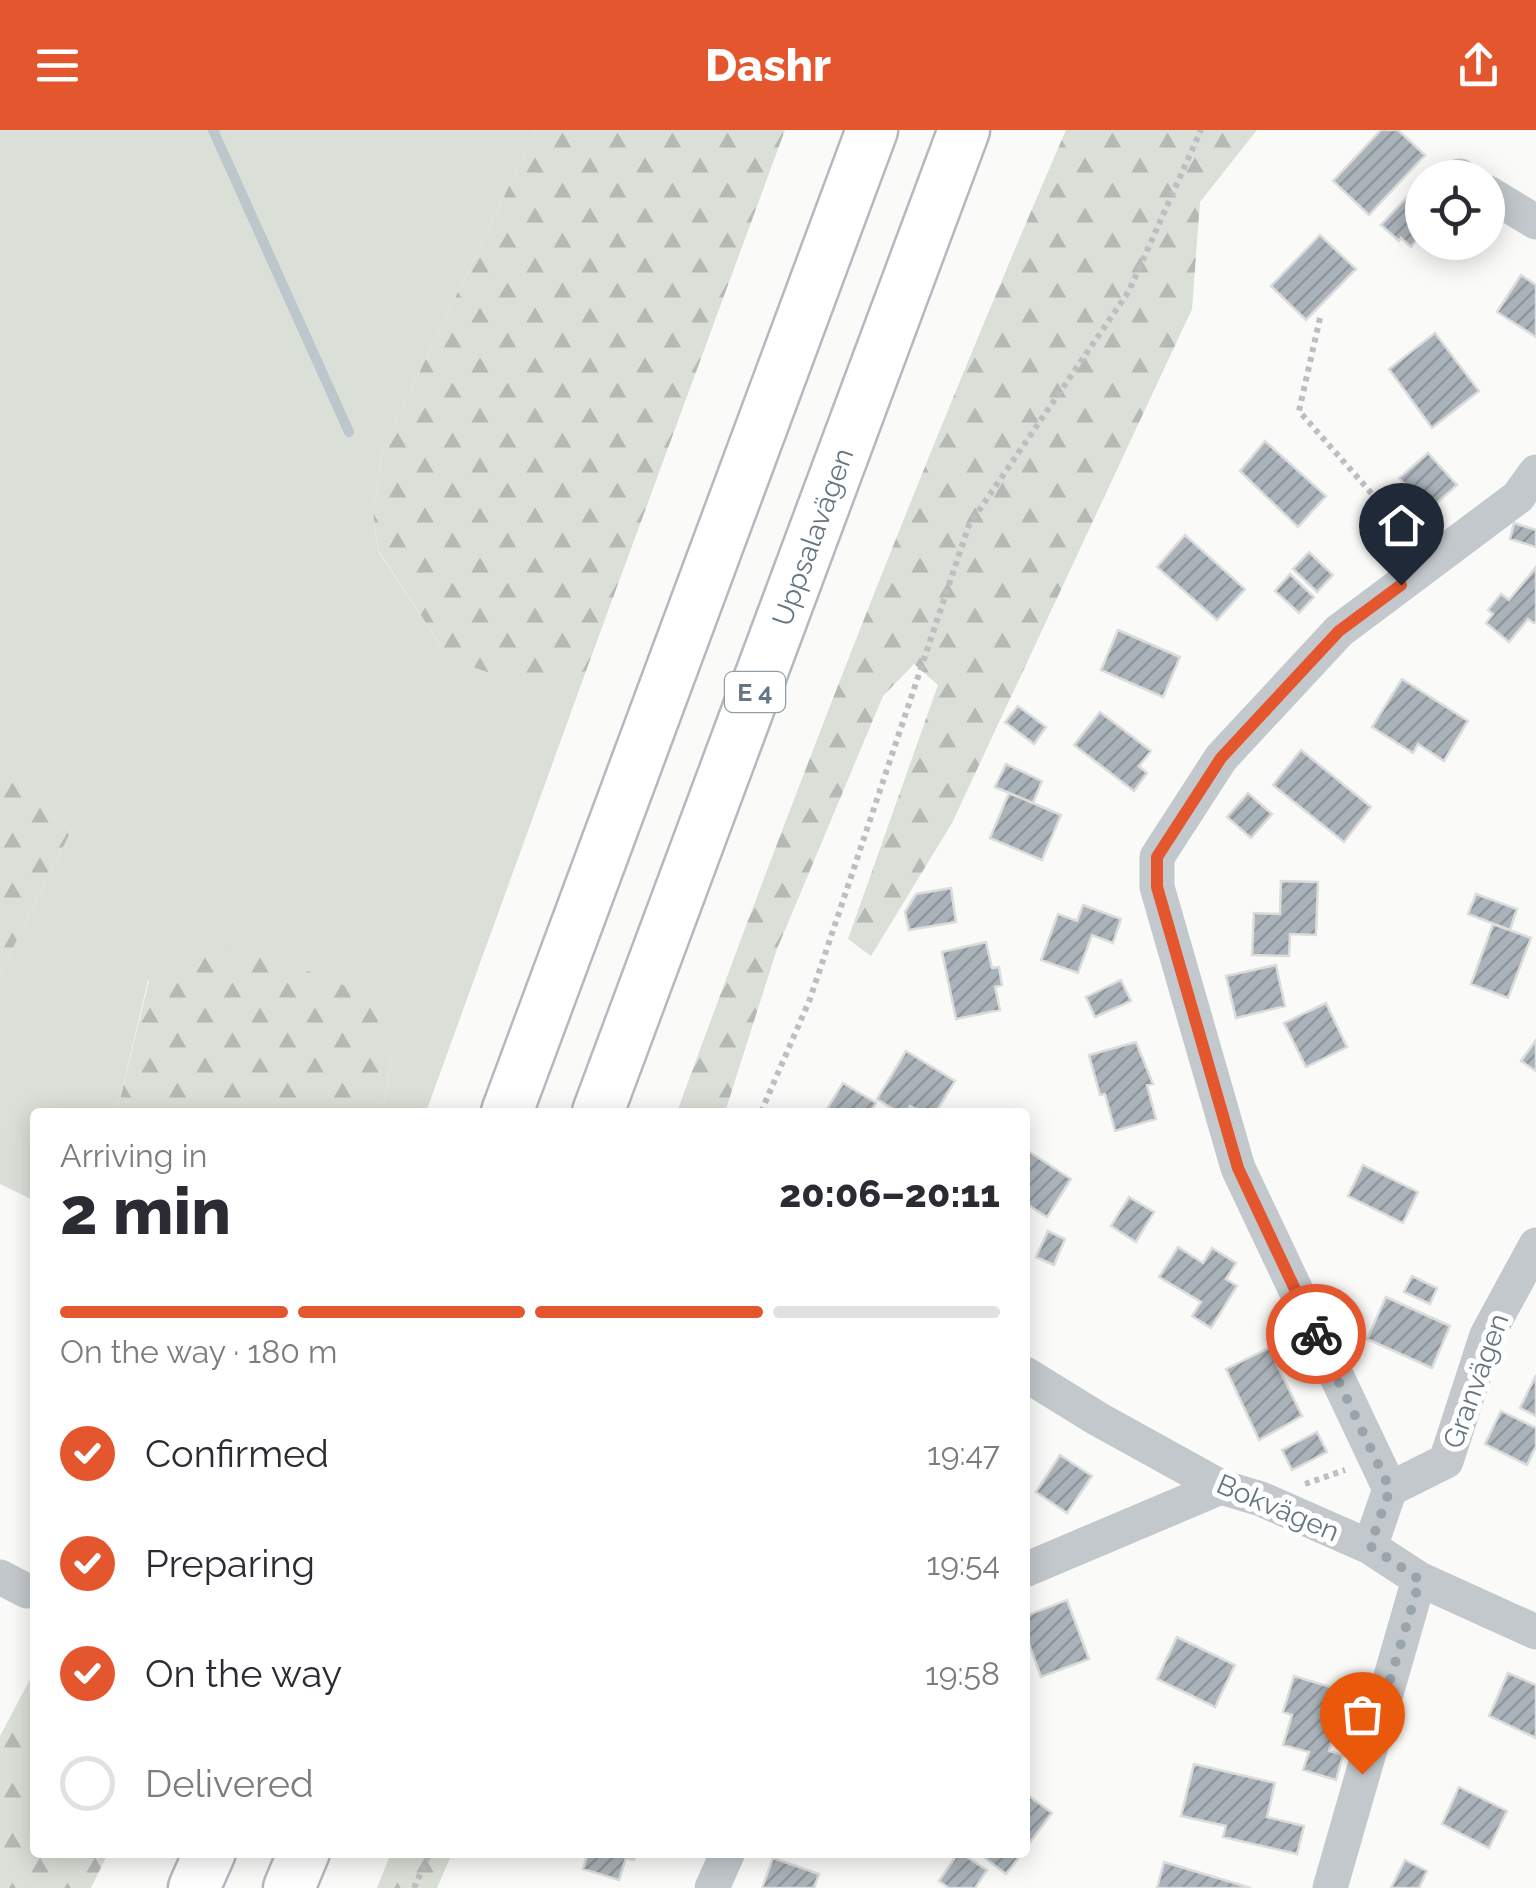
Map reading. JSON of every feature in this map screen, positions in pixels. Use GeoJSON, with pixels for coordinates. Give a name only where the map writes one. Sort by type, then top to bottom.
{"type":"FeatureCollection","features":[{"type":"Feature","properties":{"kind":"highway"},"geometry":{"type":"LineString","coordinates":[[508,1108],[872,130]]}},
{"type":"Feature","properties":{"kind":"highway","name":"Uppsalavägen"},"geometry":{"type":"LineString","coordinates":[[599,1108],[964,130]]}},
{"type":"Feature","properties":{"kind":"highway"},"geometry":{"type":"LineString","coordinates":[[194,1888],[207,1858]]}},
{"type":"Feature","properties":{"kind":"highway"},"geometry":{"type":"LineString","coordinates":[[289,1888],[302,1858]]}},
{"type":"Feature","properties":{"kind":"street"},"geometry":{"type":"LineString","coordinates":[[1505,203],[1536,222]]}},
{"type":"Feature","properties":{"kind":"street"},"geometry":{"type":"LineString","coordinates":[[1370,1546],[1383,1474],[1238,1168],[1157,887],[1157,857],[1221,758],[1339,631],[1518,498],[1536,472]]}},
{"type":"Feature","properties":{"kind":"street","name":"Granvägen"},"geometry":{"type":"LineString","coordinates":[[1383,1474],[1446,1461],[1487,1335],[1536,1245]]}},
{"type":"Feature","properties":{"kind":"street","name":"Bokvägen"},"geometry":{"type":"LineString","coordinates":[[1030,1377],[1221,1486],[1370,1546],[1420,1580],[1536,1632]]}},
{"type":"Feature","properties":{"kind":"street"},"geometry":{"type":"LineString","coordinates":[[1030,1568],[1221,1486]]}},
{"type":"Feature","properties":{"kind":"street"},"geometry":{"type":"LineString","coordinates":[[1330,1888],[1420,1580]]}},
{"type":"Feature","properties":{"kind":"street"},"geometry":{"type":"LineString","coordinates":[[712,1888],[725,1858]]}},
{"type":"Feature","properties":{"kind":"path"},"geometry":{"type":"LineString","coordinates":[[763,1108],[810,999],[970,525],[1129,291],[1201,130]]}},
{"type":"Feature","properties":{"kind":"path"},"geometry":{"type":"LineString","coordinates":[[1320,318],[1299,411],[1432,562]]}},
{"type":"Feature","properties":{"kind":"path"},"geometry":{"type":"LineString","coordinates":[[1261,1500],[1383,1474]]}},
{"type":"Feature","properties":{"kind":"path"},"geometry":{"type":"LineString","coordinates":[[414,1888],[427,1858]]}},
{"type":"Feature","properties":{"kind":"green space"},"geometry":{"type":"Polygon","coordinates":[[[0,130],[536,130],[383,448],[373,511],[378,551],[445,652],[532,675],[586,671],[427,1108],[383,1108],[392,1060],[148,980],[118,1108],[30,1108],[30,1199],[0,1184],[0,974],[71,831],[21,787],[0,757],[0,130]]]}},
{"type":"Feature","properties":{"kind":"green space"},"geometry":{"type":"Polygon","coordinates":[[[536,130],[785,130],[586,671],[560,678],[502,677],[445,652],[378,550],[373,511],[383,448],[536,130]]]}},
{"type":"Feature","properties":{"kind":"green space"},"geometry":{"type":"Polygon","coordinates":[[[1066,130],[1257,130],[1200,202],[1192,309],[952,823],[871,956],[848,939],[938,685],[914,664],[883,696],[777,949],[726,1108],[678,1108],[864,618],[1066,130]]]}},
{"type":"Feature","properties":{"kind":"green space"},"geometry":{"type":"Polygon","coordinates":[[[0,757],[21,787],[71,831],[0,974],[0,757]]]}},
{"type":"Feature","properties":{"kind":"green space"},"geometry":{"type":"Polygon","coordinates":[[[195,944],[262,956],[369,996],[392,1060],[383,1108],[118,1108],[149,980],[195,944]]]}},
{"type":"Feature","properties":{"kind":"green space"},"geometry":{"type":"Polygon","coordinates":[[[30,1679],[30,1858],[106,1858],[91,1888],[0,1888],[0,1736],[30,1679]]]}},
{"type":"Feature","properties":{"kind":"green space"},"geometry":{"type":"Polygon","coordinates":[[[389,1858],[450,1858],[437,1888],[377,1888],[389,1858]]]}},
{"type":"Feature","properties":{"kind":"building"},"geometry":{"type":"Polygon","coordinates":[[[1381,130],[1398,130],[1425,155],[1420,160],[1405,160],[1405,176],[1369,215],[1333,181],[1381,130]]]}},
{"type":"Feature","properties":{"kind":"building"},"geometry":{"type":"Polygon","coordinates":[[[1405,199],[1405,242],[1381,225],[1405,199]]]}},
{"type":"Feature","properties":{"kind":"building"},"geometry":{"type":"Polygon","coordinates":[[[1320,235],[1356,269],[1306,320],[1271,286],[1320,235]]]}},
{"type":"Feature","properties":{"kind":"building"},"geometry":{"type":"Polygon","coordinates":[[[1521,275],[1536,285],[1536,337],[1497,312],[1521,275]]]}},
{"type":"Feature","properties":{"kind":"building"},"geometry":{"type":"Polygon","coordinates":[[[1435,333],[1479,391],[1432,428],[1389,369],[1435,333]]]}},
{"type":"Feature","properties":{"kind":"building"},"geometry":{"type":"Polygon","coordinates":[[[1265,441],[1326,496],[1298,527],[1240,471],[1265,441]]]}},
{"type":"Feature","properties":{"kind":"building"},"geometry":{"type":"Polygon","coordinates":[[[1428,453],[1457,485],[1429,510],[1399,478],[1428,453]]]}},
{"type":"Feature","properties":{"kind":"building"},"geometry":{"type":"Polygon","coordinates":[[[1408,487],[1429,510],[1411,526],[1390,503],[1408,487]]]}},
{"type":"Feature","properties":{"kind":"building"},"geometry":{"type":"Polygon","coordinates":[[[1514,523],[1536,530],[1536,547],[1510,539],[1514,523]]]}},
{"type":"Feature","properties":{"kind":"building"},"geometry":{"type":"Polygon","coordinates":[[[1185,535],[1245,589],[1217,620],[1157,567],[1185,535]]]}},
{"type":"Feature","properties":{"kind":"building"},"geometry":{"type":"Polygon","coordinates":[[[1309,552],[1333,575],[1317,592],[1293,569],[1309,552]]]}},
{"type":"Feature","properties":{"kind":"building"},"geometry":{"type":"Polygon","coordinates":[[[1536,567],[1536,621],[1528,619],[1509,642],[1486,623],[1493,614],[1488,610],[1501,594],[1509,600],[1536,567]]]}},
{"type":"Feature","properties":{"kind":"building"},"geometry":{"type":"Polygon","coordinates":[[[1290,574],[1314,597],[1299,613],[1275,591],[1290,574]]]}},
{"type":"Feature","properties":{"kind":"building"},"geometry":{"type":"Polygon","coordinates":[[[1118,630],[1180,657],[1163,697],[1101,670],[1118,630]]]}},
{"type":"Feature","properties":{"kind":"building"},"geometry":{"type":"Polygon","coordinates":[[[1402,679],[1468,721],[1444,761],[1418,744],[1413,753],[1372,727],[1402,679]]]}},
{"type":"Feature","properties":{"kind":"building"},"geometry":{"type":"Polygon","coordinates":[[[1018,706],[1046,727],[1034,744],[1005,722],[1018,706]]]}},
{"type":"Feature","properties":{"kind":"building"},"geometry":{"type":"Polygon","coordinates":[[[1100,712],[1151,751],[1139,766],[1147,773],[1134,791],[1074,745],[1100,712]]]}},
{"type":"Feature","properties":{"kind":"building"},"geometry":{"type":"Polygon","coordinates":[[[1301,750],[1371,807],[1344,842],[1273,785],[1301,750]]]}},
{"type":"Feature","properties":{"kind":"building"},"geometry":{"type":"Polygon","coordinates":[[[1006,764],[1042,781],[1033,803],[995,787],[1006,764]]]}},
{"type":"Feature","properties":{"kind":"building"},"geometry":{"type":"Polygon","coordinates":[[[1009,793],[1061,815],[1042,860],[990,838],[1009,793]]]}},
{"type":"Feature","properties":{"kind":"building"},"geometry":{"type":"Polygon","coordinates":[[[1248,793],[1272,814],[1251,838],[1227,817],[1248,793]]]}},
{"type":"Feature","properties":{"kind":"building"},"geometry":{"type":"Polygon","coordinates":[[[1281,881],[1318,882],[1316,935],[1290,934],[1289,956],[1252,955],[1254,913],[1280,914],[1281,881]]]}},
{"type":"Feature","properties":{"kind":"building"},"geometry":{"type":"Polygon","coordinates":[[[951,888],[956,922],[909,930],[905,912],[916,894],[951,888]]]}},
{"type":"Feature","properties":{"kind":"building"},"geometry":{"type":"Polygon","coordinates":[[[1476,894],[1517,909],[1510,930],[1468,914],[1476,894]]]}},
{"type":"Feature","properties":{"kind":"building"},"geometry":{"type":"Polygon","coordinates":[[[1083,905],[1121,919],[1113,943],[1092,935],[1078,973],[1041,960],[1058,914],[1077,921],[1083,905]]]}},
{"type":"Feature","properties":{"kind":"building"},"geometry":{"type":"Polygon","coordinates":[[[1493,924],[1531,938],[1508,998],[1471,984],[1493,924]]]}},
{"type":"Feature","properties":{"kind":"building"},"geometry":{"type":"Polygon","coordinates":[[[986,942],[992,968],[999,967],[1002,985],[995,987],[1000,1010],[956,1019],[942,952],[986,942]]]}},
{"type":"Feature","properties":{"kind":"building"},"geometry":{"type":"Polygon","coordinates":[[[1276,965],[1285,1006],[1236,1018],[1226,976],[1276,965]]]}},
{"type":"Feature","properties":{"kind":"building"},"geometry":{"type":"Polygon","coordinates":[[[1121,980],[1131,1001],[1095,1017],[1086,997],[1121,980]]]}},
{"type":"Feature","properties":{"kind":"building"},"geometry":{"type":"Polygon","coordinates":[[[1326,1003],[1347,1047],[1306,1067],[1284,1023],[1326,1003]]]}},
{"type":"Feature","properties":{"kind":"building"},"geometry":{"type":"Polygon","coordinates":[[[1536,1040],[1536,1071],[1521,1061],[1536,1040]]]}},
{"type":"Feature","properties":{"kind":"building"},"geometry":{"type":"Polygon","coordinates":[[[1136,1042],[1153,1084],[1147,1085],[1156,1119],[1115,1131],[1089,1055],[1136,1042]]]}},
{"type":"Feature","properties":{"kind":"building"},"geometry":{"type":"Polygon","coordinates":[[[906,1051],[955,1081],[938,1108],[892,1108],[877,1099],[906,1051]]]}},
{"type":"Feature","properties":{"kind":"building"},"geometry":{"type":"Polygon","coordinates":[[[843,1083],[876,1103],[873,1108],[828,1108],[843,1083]]]}},
{"type":"Feature","properties":{"kind":"building"},"geometry":{"type":"Polygon","coordinates":[[[1030,1152],[1071,1179],[1047,1217],[1030,1206],[1030,1152]]]}},
{"type":"Feature","properties":{"kind":"building"},"geometry":{"type":"Polygon","coordinates":[[[1363,1165],[1418,1192],[1403,1223],[1348,1196],[1363,1165]]]}},
{"type":"Feature","properties":{"kind":"building"},"geometry":{"type":"Polygon","coordinates":[[[1129,1197],[1154,1212],[1136,1242],[1111,1226],[1129,1197]]]}},
{"type":"Feature","properties":{"kind":"building"},"geometry":{"type":"Polygon","coordinates":[[[1048,1231],[1065,1239],[1054,1265],[1036,1257],[1048,1231]]]}},
{"type":"Feature","properties":{"kind":"building"},"geometry":{"type":"Polygon","coordinates":[[[1178,1247],[1203,1263],[1212,1248],[1236,1263],[1226,1279],[1237,1286],[1211,1328],[1192,1316],[1201,1302],[1159,1277],[1178,1247]]]}},
{"type":"Feature","properties":{"kind":"building"},"geometry":{"type":"Polygon","coordinates":[[[1412,1276],[1437,1288],[1430,1304],[1404,1292],[1412,1276]]]}},
{"type":"Feature","properties":{"kind":"building"},"geometry":{"type":"Polygon","coordinates":[[[1386,1297],[1450,1326],[1432,1368],[1367,1339],[1386,1297]]]}},
{"type":"Feature","properties":{"kind":"building"},"geometry":{"type":"Polygon","coordinates":[[[1269,1348],[1302,1416],[1259,1440],[1226,1369],[1269,1348]]]}},
{"type":"Feature","properties":{"kind":"building"},"geometry":{"type":"Polygon","coordinates":[[[1536,1375],[1536,1416],[1520,1408],[1536,1375]]]}},
{"type":"Feature","properties":{"kind":"building"},"geometry":{"type":"Polygon","coordinates":[[[1501,1411],[1536,1428],[1536,1446],[1527,1465],[1485,1444],[1501,1411]]]}},
{"type":"Feature","properties":{"kind":"building"},"geometry":{"type":"Polygon","coordinates":[[[1317,1432],[1327,1452],[1292,1470],[1282,1450],[1317,1432]]]}},
{"type":"Feature","properties":{"kind":"building"},"geometry":{"type":"Polygon","coordinates":[[[1060,1455],[1092,1476],[1067,1513],[1036,1492],[1060,1455]]]}},
{"type":"Feature","properties":{"kind":"building"},"geometry":{"type":"Polygon","coordinates":[[[1067,1600],[1089,1659],[1041,1677],[1030,1647],[1030,1614],[1067,1600]]]}},
{"type":"Feature","properties":{"kind":"building"},"geometry":{"type":"Polygon","coordinates":[[[1177,1637],[1235,1665],[1215,1707],[1157,1679],[1177,1637]]]}},
{"type":"Feature","properties":{"kind":"building"},"geometry":{"type":"Polygon","coordinates":[[[1508,1673],[1536,1685],[1536,1738],[1489,1716],[1508,1673]]]}},
{"type":"Feature","properties":{"kind":"building"},"geometry":{"type":"Polygon","coordinates":[[[1294,1676],[1347,1692],[1329,1751],[1343,1755],[1336,1780],[1303,1770],[1309,1752],[1283,1745],[1292,1715],[1283,1712],[1294,1676]]]}},
{"type":"Feature","properties":{"kind":"building"},"geometry":{"type":"Polygon","coordinates":[[[1194,1764],[1275,1783],[1267,1817],[1304,1826],[1297,1854],[1223,1837],[1226,1826],[1181,1816],[1194,1764]]]}},
{"type":"Feature","properties":{"kind":"building"},"geometry":{"type":"Polygon","coordinates":[[[1459,1787],[1507,1811],[1489,1848],[1442,1824],[1459,1787]]]}},
{"type":"Feature","properties":{"kind":"building"},"geometry":{"type":"Polygon","coordinates":[[[1030,1797],[1052,1813],[1030,1842],[1030,1797]]]}},
{"type":"Feature","properties":{"kind":"building"},"geometry":{"type":"Polygon","coordinates":[[[586,1858],[626,1858],[619,1880],[583,1869],[586,1858]]]}},
{"type":"Feature","properties":{"kind":"building"},"geometry":{"type":"Polygon","coordinates":[[[773,1858],[819,1874],[814,1888],[762,1888],[773,1858]]]}},
{"type":"Feature","properties":{"kind":"building"},"geometry":{"type":"Polygon","coordinates":[[[955,1858],[968,1858],[987,1870],[975,1888],[949,1888],[939,1881],[955,1858]]]}},
{"type":"Feature","properties":{"kind":"building"},"geometry":{"type":"Polygon","coordinates":[[[985,1858],[1018,1858],[1006,1874],[985,1858]]]}},
{"type":"Feature","properties":{"kind":"building"},"geometry":{"type":"Polygon","coordinates":[[[1405,1860],[1427,1871],[1419,1888],[1391,1888],[1405,1860]]]}},
{"type":"Feature","properties":{"kind":"building"},"geometry":{"type":"Polygon","coordinates":[[[1164,1862],[1251,1888],[1157,1888],[1164,1862]]]}},
{"type":"Feature","properties":{"kind":"waterway"},"geometry":{"type":"LineString","coordinates":[[213,130],[349,432]]}},
{"type":"Feature","properties":{"kind":"way so far"},"geometry":{"type":"LineString","coordinates":[[1316,1334],[1390,1489],[1370,1546],[1420,1580],[1362,1774]]}},
{"type":"Feature","properties":{"kind":"route"},"geometry":{"type":"LineString","coordinates":[[1316,1334],[1238,1168],[1157,887],[1157,857],[1221,758],[1339,631],[1401,585]]}}]}
